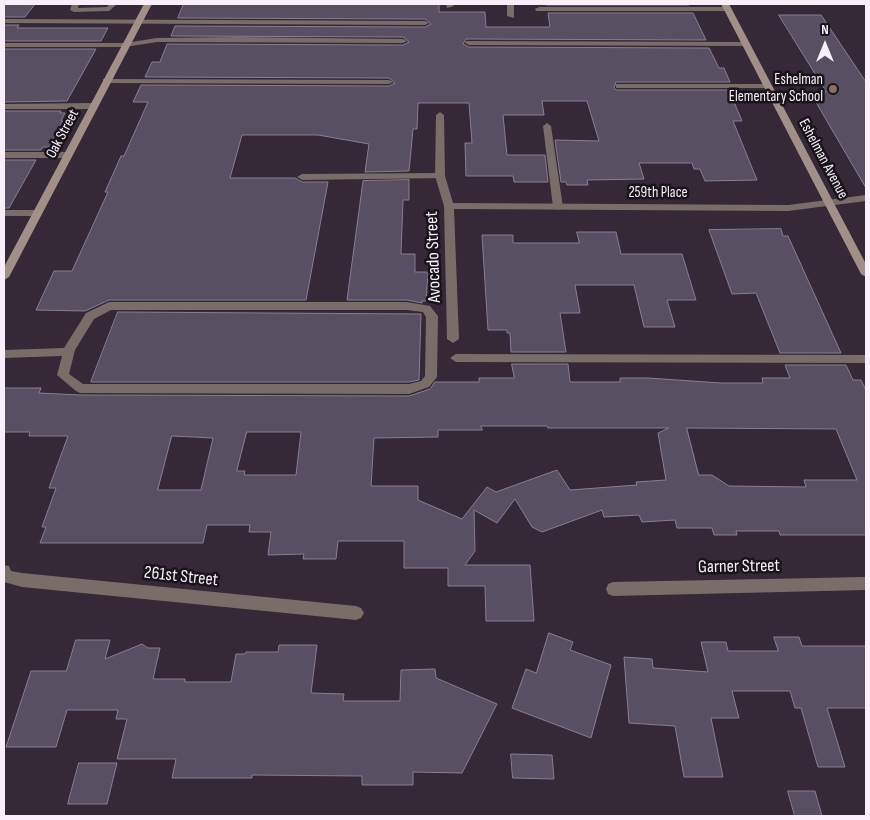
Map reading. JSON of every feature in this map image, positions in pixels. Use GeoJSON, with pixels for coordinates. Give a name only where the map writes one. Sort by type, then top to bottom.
{"type":"FeatureCollection","features":[{"type":"Feature","properties":{"kind":"street"},"geometry":{"type":"LineString","coordinates":[[76,4],[74,10],[109,9],[113,4]]}},
{"type":"Feature","properties":{"kind":"street","name":"Oak Street"},"geometry":{"type":"LineString","coordinates":[[4,277],[148,4]]}},
{"type":"Feature","properties":{"kind":"street"},"geometry":{"type":"LineString","coordinates":[[510,4],[511,16]]}},
{"type":"Feature","properties":{"kind":"street"},"geometry":{"type":"LineString","coordinates":[[539,9],[726,6]]}},
{"type":"Feature","properties":{"kind":"street","name":"Eshelman Avenue"},"geometry":{"type":"LineString","coordinates":[[726,6],[830,201],[866,274]]}},
{"type":"Feature","properties":{"kind":"street"},"geometry":{"type":"LineString","coordinates":[[4,21],[426,23]]}},
{"type":"Feature","properties":{"kind":"street"},"geometry":{"type":"LineString","coordinates":[[4,45],[125,45],[157,40],[403,41]]}},
{"type":"Feature","properties":{"kind":"street"},"geometry":{"type":"LineString","coordinates":[[469,43],[746,44]]}},
{"type":"Feature","properties":{"kind":"street"},"geometry":{"type":"LineString","coordinates":[[106,81],[389,82]]}},
{"type":"Feature","properties":{"kind":"street"},"geometry":{"type":"LineString","coordinates":[[619,86],[768,86]]}},
{"type":"Feature","properties":{"kind":"street"},"geometry":{"type":"LineString","coordinates":[[4,106],[93,106]]}},
{"type":"Feature","properties":{"kind":"street","name":"Avocado Street"},"geometry":{"type":"LineString","coordinates":[[440,115],[440,176],[449,206],[453,339]]}},
{"type":"Feature","properties":{"kind":"street"},"geometry":{"type":"LineString","coordinates":[[547,126],[558,207]]}},
{"type":"Feature","properties":{"kind":"street"},"geometry":{"type":"LineString","coordinates":[[4,155],[68,155]]}},
{"type":"Feature","properties":{"kind":"street"},"geometry":{"type":"LineString","coordinates":[[302,177],[440,176]]}},
{"type":"Feature","properties":{"kind":"street","name":"259th Place"},"geometry":{"type":"LineString","coordinates":[[449,206],[788,208],[830,201],[866,198]]}},
{"type":"Feature","properties":{"kind":"street"},"geometry":{"type":"LineString","coordinates":[[4,213],[37,213]]}},
{"type":"Feature","properties":{"kind":"street"},"geometry":{"type":"LineString","coordinates":[[110,306],[407,306],[426,309],[432,316],[431,377],[425,384],[409,389],[80,388],[63,375],[69,352],[90,316],[110,306]]}},
{"type":"Feature","properties":{"kind":"street"},"geometry":{"type":"LineString","coordinates":[[4,354],[69,352]]}},
{"type":"Feature","properties":{"kind":"street"},"geometry":{"type":"LineString","coordinates":[[456,358],[866,359]]}},
{"type":"Feature","properties":{"kind":"street","name":"261st Street"},"geometry":{"type":"LineString","coordinates":[[4,572],[6,576],[22,580],[356,613]]}},
{"type":"Feature","properties":{"kind":"street","name":"Garner Street"},"geometry":{"type":"LineString","coordinates":[[613,589],[866,583]]}},
{"type":"Feature","properties":{"kind":"building"},"geometry":{"type":"Polygon","coordinates":[[[4,4],[35,4],[25,17],[4,17],[4,4]]]}},
{"type":"Feature","properties":{"kind":"building"},"geometry":{"type":"Polygon","coordinates":[[[184,4],[439,4],[439,12],[485,12],[486,27],[550,27],[548,13],[693,13],[706,40],[466,39],[463,44],[469,47],[709,48],[719,68],[724,68],[730,82],[616,82],[614,88],[616,90],[733,90],[739,102],[734,102],[742,121],[733,121],[757,180],[705,181],[700,169],[694,169],[692,163],[639,163],[644,179],[587,180],[588,185],[567,185],[566,182],[561,182],[555,140],[599,141],[587,101],[542,101],[544,115],[503,115],[507,155],[545,155],[548,182],[514,182],[513,176],[466,176],[465,143],[472,143],[469,103],[418,103],[417,129],[413,129],[409,171],[365,172],[369,144],[318,135],[242,135],[230,178],[295,178],[302,182],[328,182],[306,300],[109,300],[85,311],[36,310],[54,271],[72,271],[108,192],[105,192],[121,156],[124,156],[148,102],[133,102],[141,85],[389,86],[395,83],[389,78],[145,77],[152,62],[160,62],[167,44],[403,45],[409,42],[403,37],[171,36],[175,26],[425,27],[431,24],[425,19],[178,18],[184,4]]]}},
{"type":"Feature","properties":{"kind":"building"},"geometry":{"type":"Polygon","coordinates":[[[689,4],[689,5],[546,5],[689,4]]]}},
{"type":"Feature","properties":{"kind":"building"},"geometry":{"type":"Polygon","coordinates":[[[779,15],[821,15],[866,82],[866,188],[810,92],[826,92],[779,15]]]}},
{"type":"Feature","properties":{"kind":"building"},"geometry":{"type":"Polygon","coordinates":[[[4,25],[19,25],[17,28],[108,28],[101,41],[4,41],[4,25]]]}},
{"type":"Feature","properties":{"kind":"building"},"geometry":{"type":"Polygon","coordinates":[[[4,49],[96,49],[67,101],[4,102],[4,49]]]}},
{"type":"Feature","properties":{"kind":"building"},"geometry":{"type":"Polygon","coordinates":[[[4,111],[61,111],[60,113],[65,113],[61,121],[63,121],[49,147],[43,147],[41,150],[4,150],[4,111]]]}},
{"type":"Feature","properties":{"kind":"building"},"geometry":{"type":"Polygon","coordinates":[[[4,160],[36,160],[9,208],[4,208],[4,160]]]}},
{"type":"Feature","properties":{"kind":"building"},"geometry":{"type":"Polygon","coordinates":[[[409,180],[409,200],[403,200],[401,254],[415,254],[415,272],[428,272],[426,301],[422,301],[422,303],[407,300],[347,300],[363,181],[409,180]]]}},
{"type":"Feature","properties":{"kind":"building"},"geometry":{"type":"Polygon","coordinates":[[[781,229],[783,236],[788,236],[841,353],[780,353],[756,293],[732,294],[709,230],[781,229]]]}},
{"type":"Feature","properties":{"kind":"building"},"geometry":{"type":"Polygon","coordinates":[[[577,232],[616,232],[621,254],[682,254],[696,300],[667,300],[675,327],[644,327],[634,285],[575,285],[580,313],[560,313],[566,352],[511,352],[510,333],[507,333],[507,330],[488,330],[482,235],[513,235],[513,243],[579,243],[577,232]]]}},
{"type":"Feature","properties":{"kind":"building"},"geometry":{"type":"Polygon","coordinates":[[[118,312],[421,314],[419,380],[409,382],[91,382],[118,312]]]}},
{"type":"Feature","properties":{"kind":"building"},"geometry":{"type":"Polygon","coordinates":[[[512,364],[568,364],[570,382],[620,382],[620,378],[648,378],[721,383],[763,383],[762,378],[790,378],[785,365],[846,365],[853,380],[861,380],[866,390],[866,535],[780,535],[779,531],[736,531],[737,535],[714,535],[712,528],[677,528],[675,520],[642,522],[639,515],[604,517],[602,510],[542,532],[532,527],[515,499],[497,523],[474,510],[475,551],[465,565],[530,565],[534,621],[486,621],[485,586],[448,586],[448,568],[404,568],[404,541],[338,541],[336,559],[303,559],[304,554],[268,555],[271,532],[249,532],[250,525],[207,525],[203,543],[40,543],[46,527],[42,527],[56,488],[49,488],[68,436],[29,436],[30,432],[4,432],[4,388],[41,388],[39,393],[80,395],[409,396],[430,389],[435,382],[479,382],[479,378],[514,378],[512,364]],[[481,426],[482,430],[438,430],[438,437],[374,438],[371,486],[418,486],[418,500],[462,519],[487,487],[496,492],[557,470],[570,490],[637,485],[636,482],[666,480],[658,433],[669,428],[481,426]],[[687,428],[699,475],[712,475],[729,486],[806,487],[804,480],[857,480],[836,429],[687,428]],[[247,432],[237,471],[245,471],[244,475],[296,475],[301,432],[247,432]],[[172,436],[158,490],[201,490],[213,438],[172,436]]]}},
{"type":"Feature","properties":{"kind":"building"},"geometry":{"type":"Polygon","coordinates":[[[549,633],[573,642],[570,650],[611,665],[591,738],[512,708],[526,669],[536,673],[549,633]]]}},
{"type":"Feature","properties":{"kind":"building"},"geometry":{"type":"Polygon","coordinates":[[[774,637],[799,637],[802,646],[866,646],[866,708],[827,708],[845,767],[818,767],[801,708],[795,708],[790,691],[732,691],[739,718],[711,718],[723,777],[684,777],[675,726],[629,723],[624,657],[652,659],[653,668],[708,672],[701,642],[726,642],[728,651],[778,651],[774,637]]]}},
{"type":"Feature","properties":{"kind":"building"},"geometry":{"type":"Polygon","coordinates":[[[76,640],[110,640],[105,659],[142,644],[148,648],[160,648],[153,679],[185,679],[185,682],[231,682],[236,654],[245,654],[246,652],[278,652],[279,645],[317,645],[311,693],[344,694],[343,701],[400,701],[401,670],[435,669],[436,678],[497,704],[462,773],[413,772],[413,785],[362,785],[362,776],[252,775],[252,778],[172,778],[176,759],[117,759],[127,719],[116,719],[118,710],[67,710],[56,747],[6,747],[31,671],[66,671],[76,640]]]}},
{"type":"Feature","properties":{"kind":"building"},"geometry":{"type":"Polygon","coordinates":[[[511,754],[552,755],[554,779],[513,778],[511,754]]]}},
{"type":"Feature","properties":{"kind":"building"},"geometry":{"type":"Polygon","coordinates":[[[79,763],[117,763],[107,804],[68,804],[79,763]]]}},
{"type":"Feature","properties":{"kind":"building"},"geometry":{"type":"Polygon","coordinates":[[[788,791],[815,791],[822,816],[795,816],[788,791]]]}},
{"type":"Feature","properties":{"kind":"place","name":"Eshelman Elementary School"},"geometry":{"type":"Point","coordinates":[833,89]}}]}
